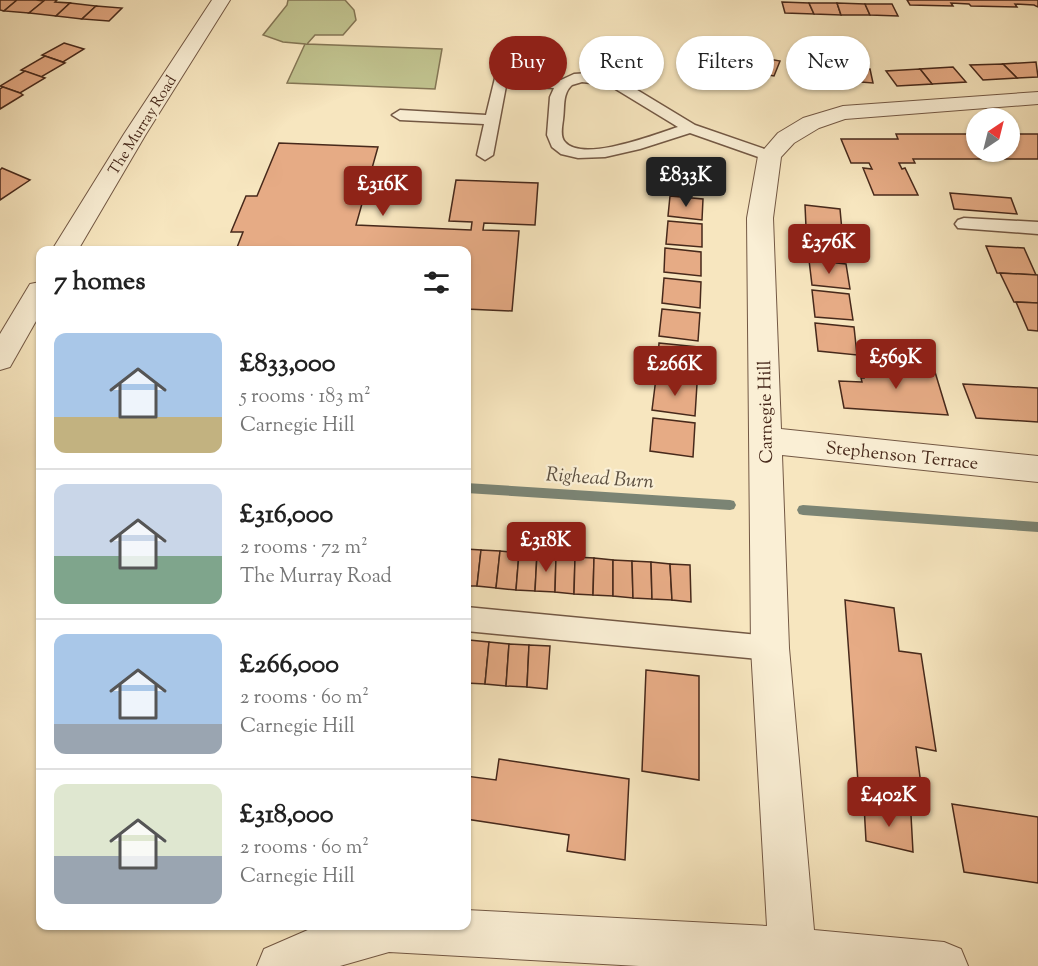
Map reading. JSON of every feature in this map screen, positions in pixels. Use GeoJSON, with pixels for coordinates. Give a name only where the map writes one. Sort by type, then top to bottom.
{"type":"FeatureCollection","features":[{"type":"Feature","properties":{"kind":"street","name":"The Murray Road"},"geometry":{"type":"LineString","coordinates":[[67,246],[135,134],[222,0]]}},
{"type":"Feature","properties":{"kind":"street"},"geometry":{"type":"LineString","coordinates":[[770,156],[786,138],[812,123],[843,113],[1038,98]]}},
{"type":"Feature","properties":{"kind":"street","name":"Carnegie Hill"},"geometry":{"type":"LineString","coordinates":[[770,156],[760,218],[770,648],[792,951]]}},
{"type":"Feature","properties":{"kind":"street"},"geometry":{"type":"LineString","coordinates":[[0,359],[36,298]]}},
{"type":"Feature","properties":{"kind":"street","name":"Stephenson Terrace"},"geometry":{"type":"LineString","coordinates":[[765,440],[1038,469]]}},
{"type":"Feature","properties":{"kind":"street"},"geometry":{"type":"LineString","coordinates":[[281,966],[317,949],[384,930]]}},
{"type":"Feature","properties":{"kind":"street"},"geometry":{"type":"LineString","coordinates":[[406,930],[792,951],[944,966]]}},
{"type":"Feature","properties":{"kind":"lane"},"geometry":{"type":"LineString","coordinates":[[567,83],[580,78],[614,82],[690,128],[770,156]]}},
{"type":"Feature","properties":{"kind":"lane"},"geometry":{"type":"LineString","coordinates":[[485,155],[498,90]]}},
{"type":"Feature","properties":{"kind":"lane"},"geometry":{"type":"LineString","coordinates":[[560,90],[554,135],[557,144],[564,149],[591,154],[604,152],[690,128]]}},
{"type":"Feature","properties":{"kind":"lane"},"geometry":{"type":"LineString","coordinates":[[400,115],[492,120]]}},
{"type":"Feature","properties":{"kind":"lane"},"geometry":{"type":"LineString","coordinates":[[964,224],[1038,228]]}},
{"type":"Feature","properties":{"kind":"lane"},"geometry":{"type":"LineString","coordinates":[[471,618],[770,648]]}},
{"type":"Feature","properties":{"kind":"green space"},"geometry":{"type":"Polygon","coordinates":[[[288,0],[345,0],[354,10],[356,20],[343,35],[315,35],[307,44],[442,49],[435,89],[287,83],[305,44],[283,42],[263,35],[287,5],[288,0]]]}},
{"type":"Feature","properties":{"kind":"building"},"geometry":{"type":"Polygon","coordinates":[[[0,0],[17,0],[4,11],[0,10],[0,0]]]}},
{"type":"Feature","properties":{"kind":"building"},"geometry":{"type":"Polygon","coordinates":[[[17,0],[44,1],[29,13],[4,11],[17,0]]]}},
{"type":"Feature","properties":{"kind":"building"},"geometry":{"type":"Polygon","coordinates":[[[45,0],[57,0],[55,2],[70,3],[56,16],[29,13],[45,0]]]}},
{"type":"Feature","properties":{"kind":"building"},"geometry":{"type":"Polygon","coordinates":[[[907,0],[1038,0],[1038,7],[1015,4],[1017,7],[971,6],[951,3],[953,6],[910,5],[907,0]]]}},
{"type":"Feature","properties":{"kind":"building"},"geometry":{"type":"Polygon","coordinates":[[[782,2],[809,3],[814,14],[785,13],[782,2]]]}},
{"type":"Feature","properties":{"kind":"building"},"geometry":{"type":"Polygon","coordinates":[[[70,3],[96,6],[82,19],[56,16],[70,3]]]}},
{"type":"Feature","properties":{"kind":"building"},"geometry":{"type":"Polygon","coordinates":[[[809,3],[837,3],[841,15],[814,14],[809,3]]]}},
{"type":"Feature","properties":{"kind":"building"},"geometry":{"type":"Polygon","coordinates":[[[837,3],[865,4],[870,15],[841,15],[837,3]]]}},
{"type":"Feature","properties":{"kind":"building"},"geometry":{"type":"Polygon","coordinates":[[[865,4],[892,4],[898,16],[870,15],[865,4]]]}},
{"type":"Feature","properties":{"kind":"building"},"geometry":{"type":"Polygon","coordinates":[[[96,6],[122,8],[109,21],[82,19],[96,6]]]}},
{"type":"Feature","properties":{"kind":"building"},"geometry":{"type":"Polygon","coordinates":[[[64,43],[84,49],[63,62],[42,55],[64,43]]]}},
{"type":"Feature","properties":{"kind":"building"},"geometry":{"type":"Polygon","coordinates":[[[45,56],[65,63],[41,77],[21,70],[45,56]]]}},
{"type":"Feature","properties":{"kind":"building"},"geometry":{"type":"Polygon","coordinates":[[[774,60],[780,61],[774,76],[774,60]]]}},
{"type":"Feature","properties":{"kind":"building"},"geometry":{"type":"Polygon","coordinates":[[[1036,62],[1038,77],[1017,78],[1003,64],[1036,62]]]}},
{"type":"Feature","properties":{"kind":"building"},"geometry":{"type":"Polygon","coordinates":[[[1003,64],[1017,78],[983,80],[970,65],[1003,64]]]}},
{"type":"Feature","properties":{"kind":"building"},"geometry":{"type":"Polygon","coordinates":[[[953,67],[966,82],[932,84],[920,69],[953,67]]]}},
{"type":"Feature","properties":{"kind":"building"},"geometry":{"type":"Polygon","coordinates":[[[920,69],[932,84],[897,86],[886,71],[920,69]]]}},
{"type":"Feature","properties":{"kind":"building"},"geometry":{"type":"Polygon","coordinates":[[[25,71],[45,78],[20,93],[0,86],[25,71]]]}},
{"type":"Feature","properties":{"kind":"building"},"geometry":{"type":"Polygon","coordinates":[[[3,87],[23,95],[0,109],[0,89],[3,87]]]}},
{"type":"Feature","properties":{"kind":"building"},"geometry":{"type":"Polygon","coordinates":[[[896,134],[966,134],[966,159],[913,159],[915,163],[899,163],[902,169],[905,168],[918,195],[874,195],[863,168],[872,169],[869,163],[851,163],[841,139],[898,139],[896,134]]]}},
{"type":"Feature","properties":{"kind":"building"},"geometry":{"type":"Polygon","coordinates":[[[1020,134],[1038,134],[1038,159],[1020,159],[1020,134]]]}},
{"type":"Feature","properties":{"kind":"building"},"geometry":{"type":"Polygon","coordinates":[[[279,143],[378,147],[356,225],[471,230],[472,222],[449,221],[456,180],[538,183],[535,225],[484,223],[483,230],[519,231],[512,311],[471,309],[471,246],[238,246],[243,232],[231,232],[246,196],[257,196],[279,143]]]}},
{"type":"Feature","properties":{"kind":"building"},"geometry":{"type":"Polygon","coordinates":[[[2,168],[30,180],[0,200],[0,170],[2,168]]]}},
{"type":"Feature","properties":{"kind":"building"},"geometry":{"type":"Polygon","coordinates":[[[950,193],[1011,198],[1017,214],[954,209],[950,193]]]}},
{"type":"Feature","properties":{"kind":"building"},"geometry":{"type":"Polygon","coordinates":[[[670,196],[703,199],[702,220],[668,216],[670,196]]]}},
{"type":"Feature","properties":{"kind":"building"},"geometry":{"type":"Polygon","coordinates":[[[805,205],[840,209],[842,231],[806,227],[805,205]]]}},
{"type":"Feature","properties":{"kind":"building"},"geometry":{"type":"Polygon","coordinates":[[[668,221],[702,224],[702,247],[666,244],[668,221]]]}},
{"type":"Feature","properties":{"kind":"building"},"geometry":{"type":"Polygon","coordinates":[[[808,232],[843,236],[845,259],[810,255],[808,232]]]}},
{"type":"Feature","properties":{"kind":"building"},"geometry":{"type":"Polygon","coordinates":[[[986,246],[1024,248],[1036,275],[997,273],[986,246]]]}},
{"type":"Feature","properties":{"kind":"building"},"geometry":{"type":"Polygon","coordinates":[[[665,248],[701,252],[701,276],[664,272],[665,248]]]}},
{"type":"Feature","properties":{"kind":"building"},"geometry":{"type":"Polygon","coordinates":[[[809,260],[846,264],[850,289],[812,285],[809,260]]]}},
{"type":"Feature","properties":{"kind":"building"},"geometry":{"type":"Polygon","coordinates":[[[1000,273],[1038,275],[1038,303],[1014,302],[1000,273]]]}},
{"type":"Feature","properties":{"kind":"building"},"geometry":{"type":"Polygon","coordinates":[[[664,278],[701,282],[700,308],[662,303],[664,278]]]}},
{"type":"Feature","properties":{"kind":"building"},"geometry":{"type":"Polygon","coordinates":[[[812,290],[849,294],[853,320],[815,317],[812,290]]]}},
{"type":"Feature","properties":{"kind":"building"},"geometry":{"type":"Polygon","coordinates":[[[1016,302],[1038,303],[1038,331],[1028,330],[1016,302]]]}},
{"type":"Feature","properties":{"kind":"building"},"geometry":{"type":"Polygon","coordinates":[[[662,309],[700,313],[698,341],[659,336],[662,309]]]}},
{"type":"Feature","properties":{"kind":"building"},"geometry":{"type":"Polygon","coordinates":[[[815,323],[854,327],[857,355],[818,351],[815,323]]]}},
{"type":"Feature","properties":{"kind":"building"},"geometry":{"type":"Polygon","coordinates":[[[659,343],[698,347],[697,377],[657,372],[659,343]]]}},
{"type":"Feature","properties":{"kind":"building"},"geometry":{"type":"Polygon","coordinates":[[[906,361],[932,362],[948,415],[844,408],[839,381],[862,382],[861,378],[864,378],[861,366],[897,369],[906,361]]]}},
{"type":"Feature","properties":{"kind":"building"},"geometry":{"type":"Polygon","coordinates":[[[656,378],[697,384],[695,416],[652,410],[656,378]]]}},
{"type":"Feature","properties":{"kind":"building"},"geometry":{"type":"Polygon","coordinates":[[[963,384],[1038,388],[1038,422],[976,418],[963,384]]]}},
{"type":"Feature","properties":{"kind":"building"},"geometry":{"type":"Polygon","coordinates":[[[653,418],[695,423],[693,457],[650,451],[653,418]]]}},
{"type":"Feature","properties":{"kind":"building"},"geometry":{"type":"Polygon","coordinates":[[[471,549],[481,550],[477,586],[471,586],[471,549]]]}},
{"type":"Feature","properties":{"kind":"building"},"geometry":{"type":"Polygon","coordinates":[[[481,550],[500,551],[496,588],[477,586],[481,550]]]}},
{"type":"Feature","properties":{"kind":"building"},"geometry":{"type":"Polygon","coordinates":[[[500,551],[519,553],[516,590],[496,588],[500,551]]]}},
{"type":"Feature","properties":{"kind":"building"},"geometry":{"type":"Polygon","coordinates":[[[519,553],[537,554],[535,591],[516,590],[519,553]]]}},
{"type":"Feature","properties":{"kind":"building"},"geometry":{"type":"Polygon","coordinates":[[[537,554],[556,555],[555,592],[535,591],[537,554]]]}},
{"type":"Feature","properties":{"kind":"building"},"geometry":{"type":"Polygon","coordinates":[[[556,555],[575,557],[574,594],[555,592],[556,555]]]}},
{"type":"Feature","properties":{"kind":"building"},"geometry":{"type":"Polygon","coordinates":[[[575,557],[594,558],[593,595],[574,594],[575,557]]]}},
{"type":"Feature","properties":{"kind":"building"},"geometry":{"type":"Polygon","coordinates":[[[594,558],[613,560],[613,596],[593,595],[594,558]]]}},
{"type":"Feature","properties":{"kind":"building"},"geometry":{"type":"Polygon","coordinates":[[[613,560],[632,561],[633,598],[613,596],[613,560]]]}},
{"type":"Feature","properties":{"kind":"building"},"geometry":{"type":"Polygon","coordinates":[[[632,561],[651,562],[652,599],[633,598],[632,561]]]}},
{"type":"Feature","properties":{"kind":"building"},"geometry":{"type":"Polygon","coordinates":[[[651,562],[670,564],[672,600],[652,599],[651,562]]]}},
{"type":"Feature","properties":{"kind":"building"},"geometry":{"type":"Polygon","coordinates":[[[670,564],[690,565],[691,602],[672,600],[670,564]]]}},
{"type":"Feature","properties":{"kind":"building"},"geometry":{"type":"Polygon","coordinates":[[[845,600],[894,608],[899,651],[921,654],[936,751],[916,747],[924,807],[859,796],[845,600]]]}},
{"type":"Feature","properties":{"kind":"building"},"geometry":{"type":"Polygon","coordinates":[[[471,640],[489,642],[485,684],[471,683],[471,640]]]}},
{"type":"Feature","properties":{"kind":"building"},"geometry":{"type":"Polygon","coordinates":[[[489,642],[509,644],[506,686],[485,684],[489,642]]]}},
{"type":"Feature","properties":{"kind":"building"},"geometry":{"type":"Polygon","coordinates":[[[509,644],[529,645],[527,687],[506,686],[509,644]]]}},
{"type":"Feature","properties":{"kind":"building"},"geometry":{"type":"Polygon","coordinates":[[[529,645],[550,646],[547,689],[527,687],[529,645]]]}},
{"type":"Feature","properties":{"kind":"building"},"geometry":{"type":"Polygon","coordinates":[[[646,670],[699,676],[699,780],[642,771],[646,670]]]}},
{"type":"Feature","properties":{"kind":"building"},"geometry":{"type":"Polygon","coordinates":[[[499,759],[629,779],[625,860],[567,851],[569,835],[471,820],[471,777],[496,780],[499,759]]]}},
{"type":"Feature","properties":{"kind":"building"},"geometry":{"type":"Polygon","coordinates":[[[952,804],[1038,817],[1038,883],[964,872],[952,804]]]}},
{"type":"Feature","properties":{"kind":"building"},"geometry":{"type":"Polygon","coordinates":[[[864,805],[911,815],[913,852],[866,841],[864,805]]]}},
{"type":"Feature","properties":{"kind":"waterway","name":"Righead Burn"},"geometry":{"type":"LineString","coordinates":[[471,488],[730,505]]}},
{"type":"Feature","properties":{"kind":"waterway","name":"Righead Burn"},"geometry":{"type":"LineString","coordinates":[[803,510],[1038,527]]}}]}
